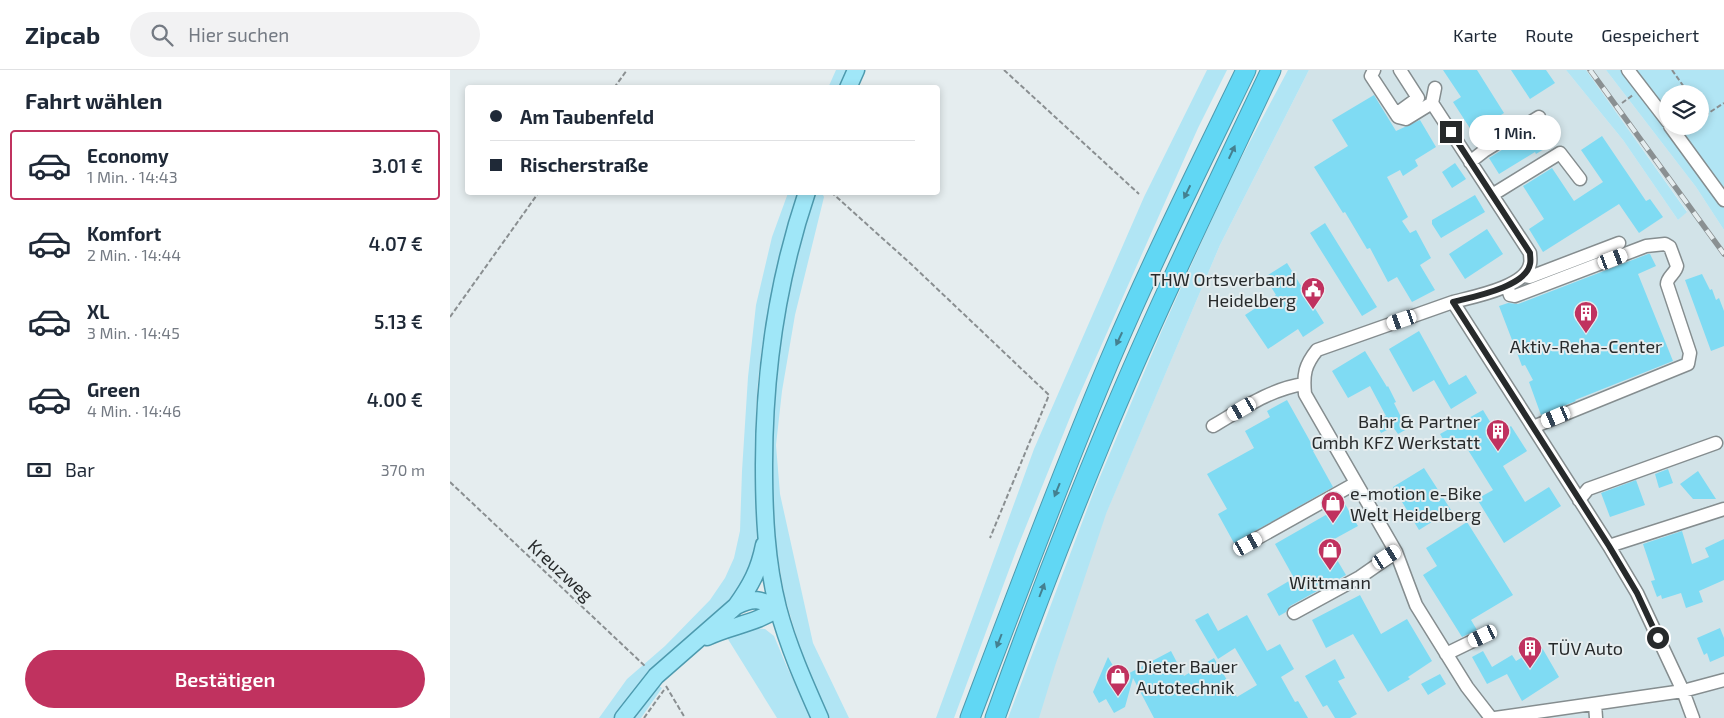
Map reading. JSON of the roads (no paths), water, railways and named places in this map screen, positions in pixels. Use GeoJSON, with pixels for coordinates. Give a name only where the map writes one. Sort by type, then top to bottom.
{"type":"FeatureCollection","features":[{"type":"Feature","properties":{"kind":"highway"},"geometry":{"type":"LineString","coordinates":[[970,718],[1054,497],[1110,360],[1246,70]]}},
{"type":"Feature","properties":{"kind":"highway"},"geometry":{"type":"LineString","coordinates":[[994,718],[1025,633],[1107,428],[1211,196],[1271,70]]}},
{"type":"Feature","properties":{"kind":"main road"},"geometry":{"type":"LineString","coordinates":[[849,85],[856,70]]}},
{"type":"Feature","properties":{"kind":"main road"},"geometry":{"type":"LineString","coordinates":[[806,195],[797,223],[783,283],[767,376],[764,433],[764,492],[766,533],[771,574],[778,608],[790,648],[820,718]]}},
{"type":"Feature","properties":{"kind":"main road"},"geometry":{"type":"LineString","coordinates":[[623,718],[661,681],[679,654],[736,606],[746,593],[759,566],[766,533]]}},
{"type":"Feature","properties":{"kind":"main road"},"geometry":{"type":"LineString","coordinates":[[736,606],[748,600],[761,600],[778,608]]}},
{"type":"Feature","properties":{"kind":"main road"},"geometry":{"type":"LineString","coordinates":[[694,643],[723,629],[766,617],[778,608]]}},
{"type":"Feature","properties":{"kind":"main road"},"geometry":{"type":"LineString","coordinates":[[748,623],[774,629],[790,648]]}},
{"type":"Feature","properties":{"kind":"street"},"geometry":{"type":"LineString","coordinates":[[1374,70],[1371,76],[1398,117],[1406,119],[1432,103]]}},
{"type":"Feature","properties":{"kind":"street"},"geometry":{"type":"LineString","coordinates":[[1396,114],[1418,98],[1400,70]]}},
{"type":"Feature","properties":{"kind":"street"},"geometry":{"type":"LineString","coordinates":[[1628,70],[1659,110]]}},
{"type":"Feature","properties":{"kind":"street"},"geometry":{"type":"LineString","coordinates":[[1435,88],[1432,103],[1530,253],[1530,265],[1524,276],[1507,286],[1453,302],[1317,350],[1308,362],[1304,384],[1305,394],[1396,552],[1416,605],[1467,687],[1493,718],[1682,691],[1724,680]]}},
{"type":"Feature","properties":{"kind":"street"},"geometry":{"type":"LineString","coordinates":[[1470,162],[1484,151],[1539,117]]}},
{"type":"Feature","properties":{"kind":"street"},"geometry":{"type":"LineString","coordinates":[[1677,135],[1724,200]]}},
{"type":"Feature","properties":{"kind":"street"},"geometry":{"type":"LineString","coordinates":[[1492,195],[1560,153],[1580,180]]}},
{"type":"Feature","properties":{"kind":"street"},"geometry":{"type":"LineString","coordinates":[[1524,276],[1530,277],[1619,243]]}},
{"type":"Feature","properties":{"kind":"street"},"geometry":{"type":"LineString","coordinates":[[1507,286],[1510,295],[1515,296],[1646,246],[1665,244],[1670,247],[1677,266],[1677,269],[1666,284],[1690,353],[1688,364],[1533,427]]}},
{"type":"Feature","properties":{"kind":"street"},"geometry":{"type":"LineString","coordinates":[[1453,302],[1580,500],[1637,593],[1682,691],[1692,718]]}},
{"type":"Feature","properties":{"kind":"street"},"geometry":{"type":"LineString","coordinates":[[1213,426],[1271,393],[1304,384]]}},
{"type":"Feature","properties":{"kind":"street"},"geometry":{"type":"LineString","coordinates":[[1580,500],[1588,489],[1716,443]]}},
{"type":"Feature","properties":{"kind":"street"},"geometry":{"type":"LineString","coordinates":[[1248,544],[1356,483]]}},
{"type":"Feature","properties":{"kind":"street"},"geometry":{"type":"LineString","coordinates":[[1609,546],[1724,509]]}},
{"type":"Feature","properties":{"kind":"street"},"geometry":{"type":"LineString","coordinates":[[1294,613],[1360,577],[1396,552]]}},
{"type":"Feature","properties":{"kind":"street"},"geometry":{"type":"LineString","coordinates":[[1446,654],[1483,636]]}},
{"type":"Feature","properties":{"kind":"street"},"geometry":{"type":"LineString","coordinates":[[1595,704],[1596,718]]}},
{"type":"Feature","properties":{"kind":"railway"},"geometry":{"type":"LineString","coordinates":[[1590,70],[1724,254]]}},
{"type":"Feature","properties":{"kind":"place","name":"THW Ortsverband Heidelberg"},"geometry":{"type":"Point","coordinates":[1313,310]}},
{"type":"Feature","properties":{"kind":"place","name":"Aktiv-Reha-Center"},"geometry":{"type":"Point","coordinates":[1586,334]}},
{"type":"Feature","properties":{"kind":"place","name":"Bahr & Partner Gmbh KFZ Werkstatt"},"geometry":{"type":"Point","coordinates":[1498,452]}},
{"type":"Feature","properties":{"kind":"place","name":"e-motion e-Bike Welt Heidelberg"},"geometry":{"type":"Point","coordinates":[1333,524]}},
{"type":"Feature","properties":{"kind":"place","name":"Wittmann"},"geometry":{"type":"Point","coordinates":[1330,571]}},
{"type":"Feature","properties":{"kind":"place","name":"TÜV Auto"},"geometry":{"type":"Point","coordinates":[1530,669]}},
{"type":"Feature","properties":{"kind":"place","name":"Dieter Bauer Autotechnik"},"geometry":{"type":"Point","coordinates":[1118,697]}}]}
